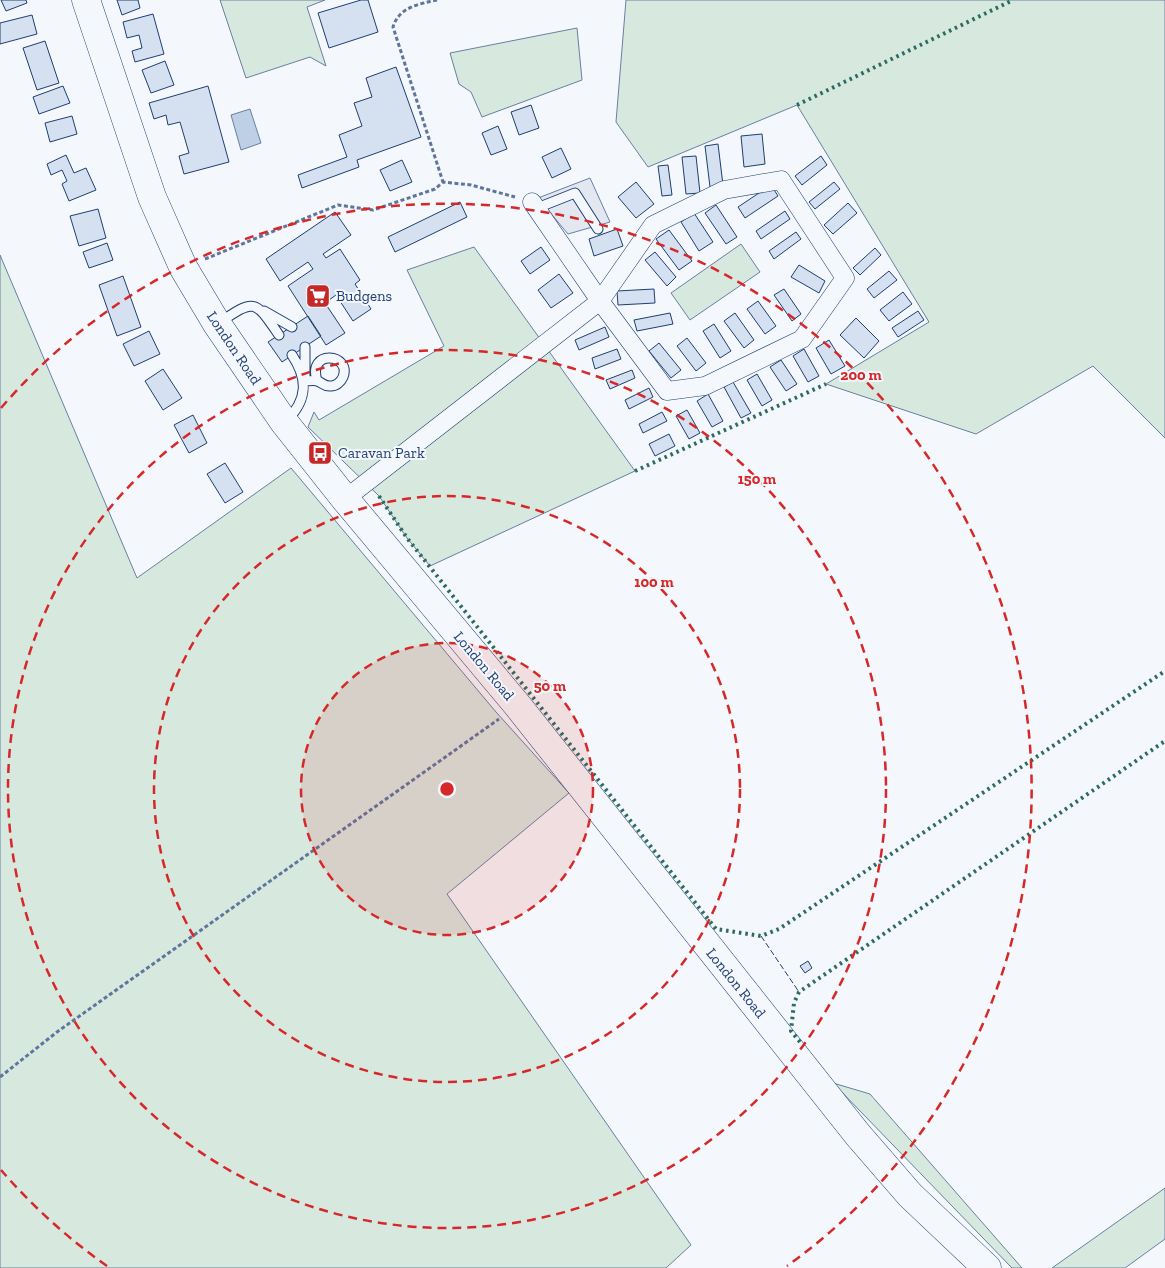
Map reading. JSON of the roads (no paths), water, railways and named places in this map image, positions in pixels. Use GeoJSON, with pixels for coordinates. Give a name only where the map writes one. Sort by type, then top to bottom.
{"type":"FeatureCollection","features":[{"type":"Feature","properties":{"kind":"main road","name":"London Road"},"geometry":{"type":"LineString","coordinates":[[86,0],[152,196],[183,267],[217,324],[284,422],[344,499],[518,706],[858,1135],[910,1195],[986,1268]]}},
{"type":"Feature","properties":{"kind":"street"},"geometry":{"type":"LineString","coordinates":[[344,499],[600,301],[654,225],[724,190],[781,180],[846,278],[802,339],[705,386],[667,391],[600,301],[534,205]]}},
{"type":"Feature","properties":{"kind":"lane"},"geometry":{"type":"LineString","coordinates":[[534,205],[575,193],[598,229]]}},
{"type":"Feature","properties":{"kind":"lane"},"geometry":{"type":"LineString","coordinates":[[217,324],[241,308],[250,305],[262,309],[292,327]]}},
{"type":"Feature","properties":{"kind":"lane"},"geometry":{"type":"LineString","coordinates":[[262,309],[280,335]]}},
{"type":"Feature","properties":{"kind":"lane"},"geometry":{"type":"LineString","coordinates":[[284,422],[296,409],[304,391],[304,347]]}},
{"type":"Feature","properties":{"kind":"lane"},"geometry":{"type":"LineString","coordinates":[[292,355],[302,369],[305,381]]}},
{"type":"Feature","properties":{"kind":"lane"},"geometry":{"type":"LineString","coordinates":[[305,381],[317,380]]}},
{"type":"Feature","properties":{"kind":"water"},"geometry":{"type":"Polygon","coordinates":[[[250,109],[261,143],[241,150],[231,115],[250,109]]]}},
{"type":"Feature","properties":{"kind":"place","name":"Budgens"},"geometry":{"type":"Point","coordinates":[318,296]}},
{"type":"Feature","properties":{"kind":"place","name":"Caravan Park"},"geometry":{"type":"Point","coordinates":[320,453]}}]}
